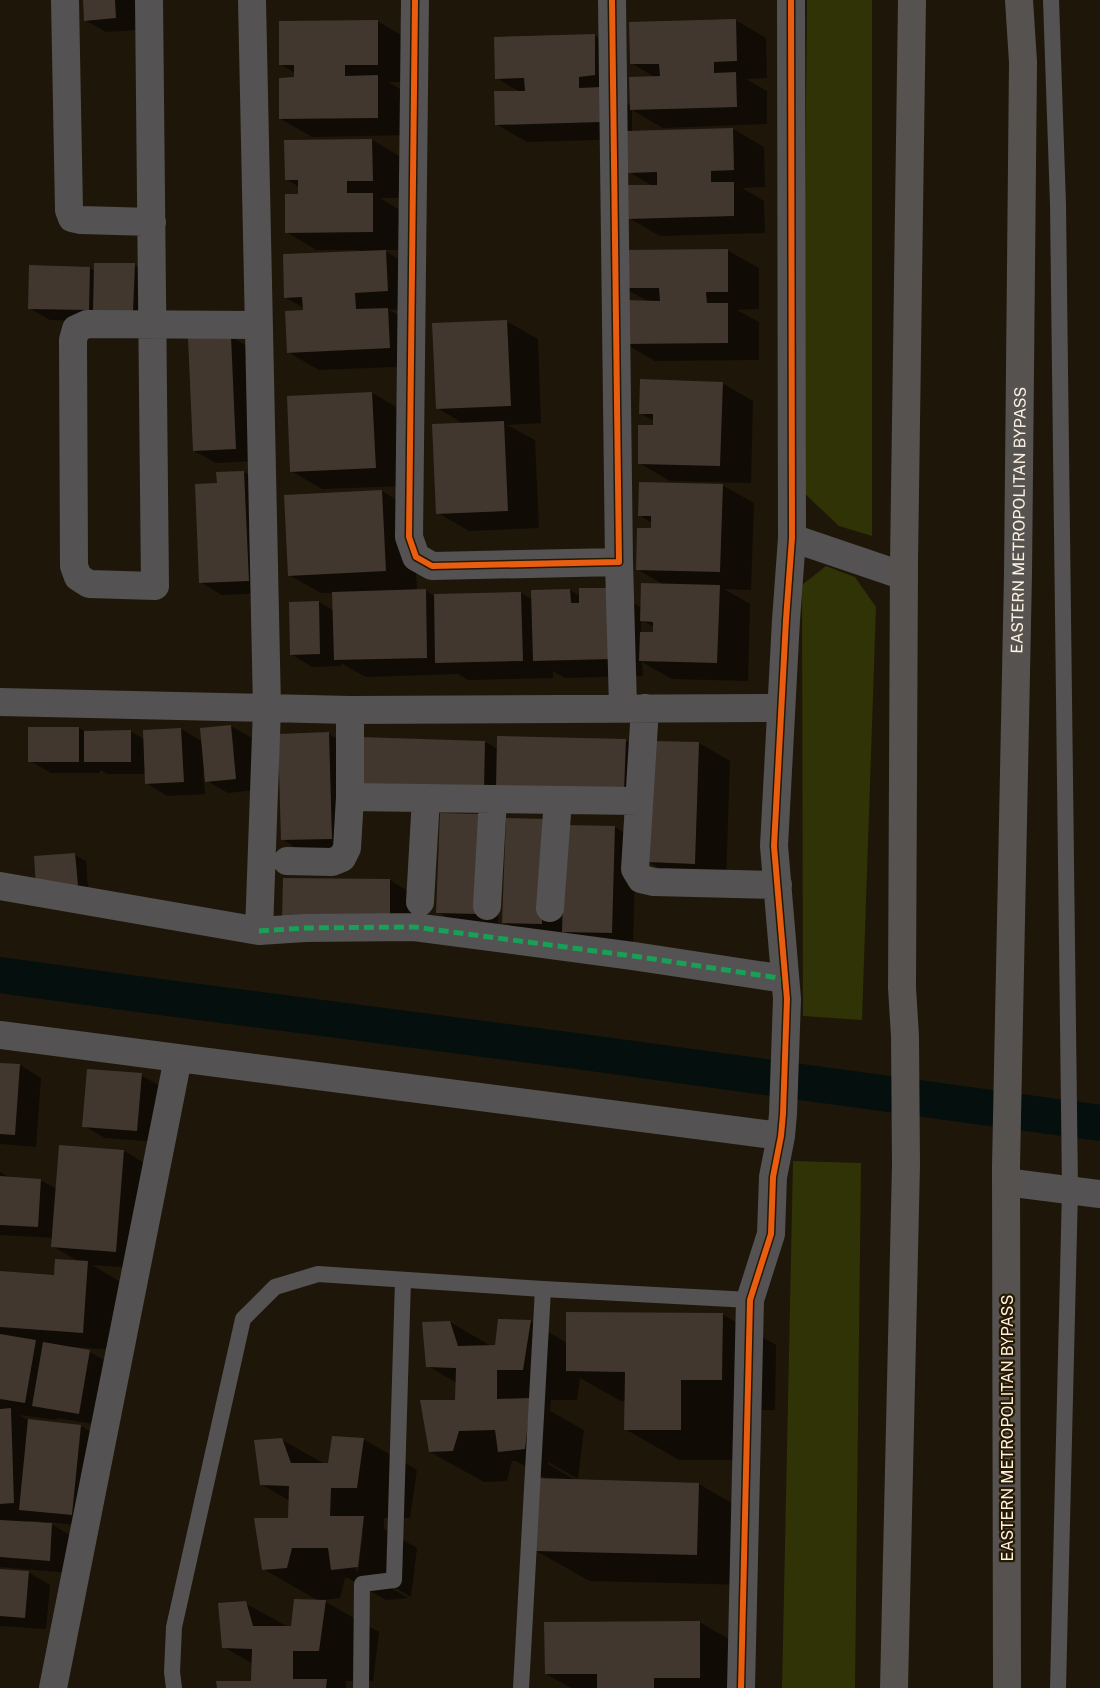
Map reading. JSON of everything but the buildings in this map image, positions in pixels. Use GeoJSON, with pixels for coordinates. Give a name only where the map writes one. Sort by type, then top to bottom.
{"type":"FeatureCollection","features":[{"type":"Feature","properties":{"kind":"main road"},"geometry":{"type":"LineString","coordinates":[[894,1688],[906,1165],[902,988],[904,576],[912,0]]}},
{"type":"Feature","properties":{"kind":"main road","name":"EASTERN METROPOLITAN BYPASS"},"geometry":{"type":"LineString","coordinates":[[1007,1688],[1006,1175],[1007,1042],[1018,574],[1023,62],[1019,0]]}},
{"type":"Feature","properties":{"kind":"street"},"geometry":{"type":"LineString","coordinates":[[65,0],[69,210],[72,218],[81,220],[152,222]]}},
{"type":"Feature","properties":{"kind":"street"},"geometry":{"type":"LineString","coordinates":[[149,0],[152,222],[152,326],[155,586],[89,584],[78,577],[74,566],[73,340],[76,329],[87,324],[152,326],[259,325]]}},
{"type":"Feature","properties":{"kind":"street"},"geometry":{"type":"LineString","coordinates":[[252,0],[267,708],[259,931]]}},
{"type":"Feature","properties":{"kind":"street"},"geometry":{"type":"LineString","coordinates":[[415,0],[409,537],[416,557],[432,566],[619,562]]}},
{"type":"Feature","properties":{"kind":"street"},"geometry":{"type":"LineString","coordinates":[[612,0],[619,562],[634,708],[639,801],[635,869],[641,880],[654,882],[778,885]]}},
{"type":"Feature","properties":{"kind":"street"},"geometry":{"type":"LineString","coordinates":[[741,1688],[750,1300],[771,1234],[773,1177],[782,1125],[786,989],[774,846],[792,538],[791,0]]}},
{"type":"Feature","properties":{"kind":"street"},"geometry":{"type":"LineString","coordinates":[[792,538],[904,576]]}},
{"type":"Feature","properties":{"kind":"street"},"geometry":{"type":"LineString","coordinates":[[0,702],[350,710],[781,708]]}},
{"type":"Feature","properties":{"kind":"street"},"geometry":{"type":"LineString","coordinates":[[287,861],[332,862],[342,858],[346,848],[350,797],[350,710]]}},
{"type":"Feature","properties":{"kind":"street"},"geometry":{"type":"LineString","coordinates":[[350,797],[639,801]]}},
{"type":"Feature","properties":{"kind":"street"},"geometry":{"type":"LineString","coordinates":[[420,902],[426,798]]}},
{"type":"Feature","properties":{"kind":"street"},"geometry":{"type":"LineString","coordinates":[[487,906],[492,799]]}},
{"type":"Feature","properties":{"kind":"street"},"geometry":{"type":"LineString","coordinates":[[550,908],[558,800]]}},
{"type":"Feature","properties":{"kind":"street"},"geometry":{"type":"LineString","coordinates":[[0,886],[259,931],[305,928],[414,927],[634,956],[786,989]]}},
{"type":"Feature","properties":{"kind":"street"},"geometry":{"type":"LineString","coordinates":[[0,1035],[277,1072],[782,1125]]}},
{"type":"Feature","properties":{"kind":"street"},"geometry":{"type":"LineString","coordinates":[[53,1688],[178,1058]]}},
{"type":"Feature","properties":{"kind":"street"},"geometry":{"type":"LineString","coordinates":[[1006,1175],[1100,1194]]}},
{"type":"Feature","properties":{"kind":"lane"},"geometry":{"type":"LineString","coordinates":[[1051,0],[1058,204],[1070,1189],[1058,1688]]}},
{"type":"Feature","properties":{"kind":"lane"},"geometry":{"type":"LineString","coordinates":[[174,1688],[172,1672],[174,1627],[243,1319],[275,1287],[318,1274],[750,1300]]}},
{"type":"Feature","properties":{"kind":"lane"},"geometry":{"type":"LineString","coordinates":[[361,1688],[362,1584],[394,1580],[403,1280]]}},
{"type":"Feature","properties":{"kind":"lane"},"geometry":{"type":"LineString","coordinates":[[521,1688],[543,1289]]}},
{"type":"Feature","properties":{"kind":"green space"},"geometry":{"type":"Polygon","coordinates":[[[807,0],[872,0],[872,536],[839,526],[802,491],[807,0]]]}},
{"type":"Feature","properties":{"kind":"green space"},"geometry":{"type":"Polygon","coordinates":[[[826,566],[855,577],[876,607],[862,1020],[803,1016],[802,585],[826,566]]]}},
{"type":"Feature","properties":{"kind":"green space"},"geometry":{"type":"Polygon","coordinates":[[[793,1161],[861,1163],[855,1688],[782,1688],[793,1161]]]}},
{"type":"Feature","properties":{"kind":"waterway"},"geometry":{"type":"LineString","coordinates":[[0,975],[1100,1123]]}},
{"type":"Feature","properties":{"kind":"marked path"},"geometry":{"type":"LineString","coordinates":[[259,931],[305,928],[414,927],[633,956],[785,979]]}},
{"type":"Feature","properties":{"kind":"cycle path"},"geometry":{"type":"LineString","coordinates":[[415,0],[409,537],[416,557],[432,566],[619,562],[612,0]]}},
{"type":"Feature","properties":{"kind":"cycle path"},"geometry":{"type":"LineString","coordinates":[[741,1688],[750,1300],[771,1234],[773,1177],[783,1114],[787,999],[774,846],[792,538],[791,0]]}}]}
